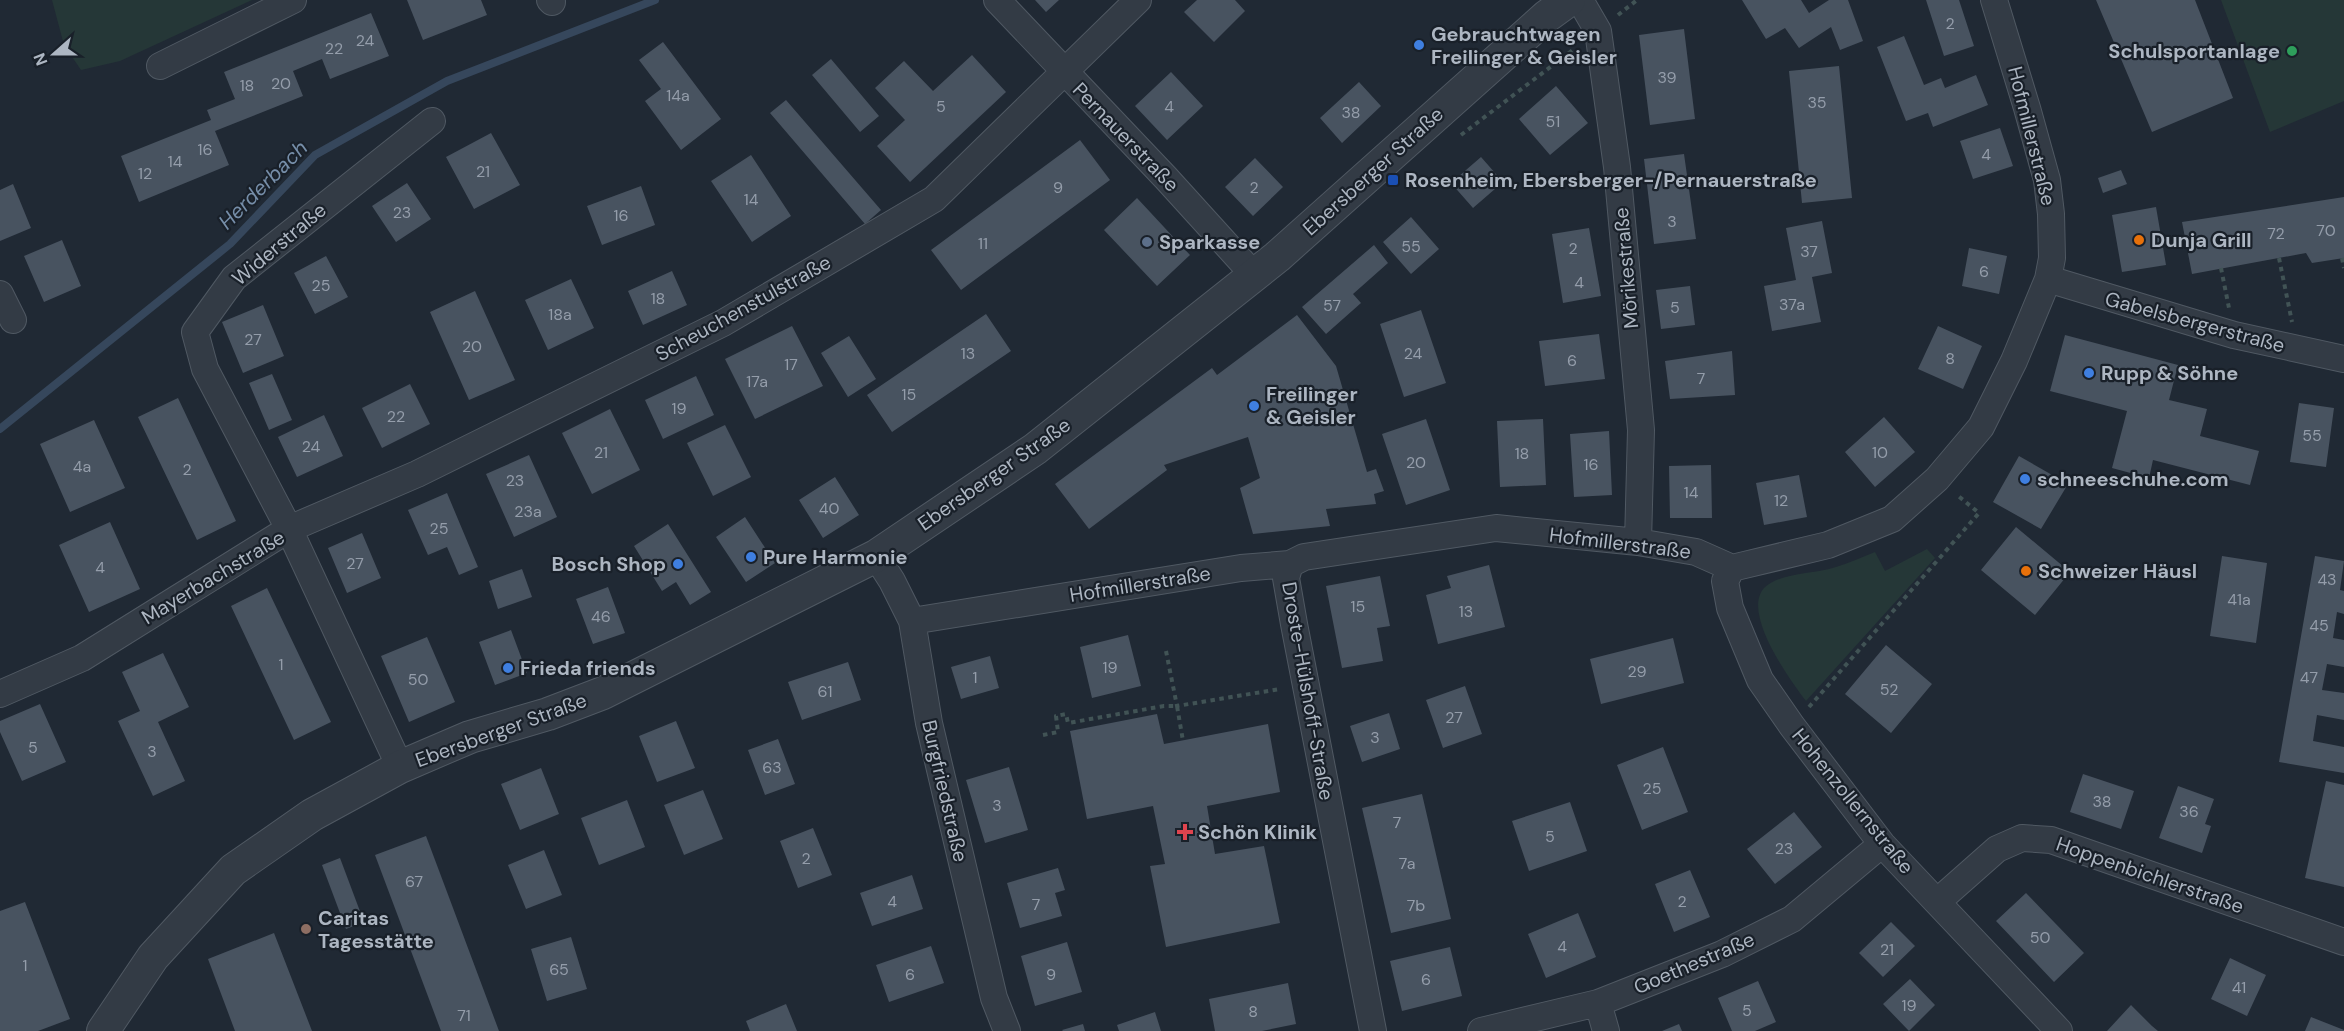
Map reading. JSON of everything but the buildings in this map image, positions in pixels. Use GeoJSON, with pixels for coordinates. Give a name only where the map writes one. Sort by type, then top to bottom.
{"type":"FeatureCollection","features":[{"type":"Feature","properties":{"kind":"street"},"geometry":{"type":"LineString","coordinates":[[160,66],[293,0]]}},
{"type":"Feature","properties":{"kind":"street","name":"Pernauerstraße"},"geometry":{"type":"LineString","coordinates":[[997,0],[1167,178],[1254,275]]}},
{"type":"Feature","properties":{"kind":"street","name":"Scheuchenstulstraße"},"geometry":{"type":"LineString","coordinates":[[290,529],[417,474],[723,323],[934,199],[1138,0]]}},
{"type":"Feature","properties":{"kind":"street","name":"Ebersberger Straße"},"geometry":{"type":"LineString","coordinates":[[103,1031],[153,957],[233,870],[312,814],[400,767],[470,737],[548,714],[603,693],[876,556],[1035,449],[1254,275],[1547,16],[1569,0]]}},
{"type":"Feature","properties":{"kind":"street","name":"Mörikestraße"},"geometry":{"type":"LineString","coordinates":[[1580,0],[1598,31],[1617,167],[1641,430],[1638,542]]}},
{"type":"Feature","properties":{"kind":"street","name":"Hofmillerstraße"},"geometry":{"type":"LineString","coordinates":[[912,621],[1241,568],[1290,564],[1304,557],[1496,528],[1638,542],[1696,552],[1732,568],[1828,545],[1892,519],[1938,479],[1981,427],[2014,361],[2048,279],[2052,258],[2051,214],[2047,180],[2028,108],[1994,0]]}},
{"type":"Feature","properties":{"kind":"street","name":"Widerstraße"},"geometry":{"type":"LineString","coordinates":[[290,529],[205,369],[195,332],[234,278],[432,121]]}},
{"type":"Feature","properties":{"kind":"street","name":"Gabelsbergerstraße"},"geometry":{"type":"LineString","coordinates":[[2048,279],[2234,335],[2344,359]]}},
{"type":"Feature","properties":{"kind":"street"},"geometry":{"type":"LineString","coordinates":[[0,294],[13,320]]}},
{"type":"Feature","properties":{"kind":"street","name":"Mayerbachstraße"},"geometry":{"type":"LineString","coordinates":[[0,694],[82,658],[290,529],[400,767]]}},
{"type":"Feature","properties":{"kind":"street","name":"Burgfriedstraße"},"geometry":{"type":"LineString","coordinates":[[876,556],[912,621],[937,758],[994,998],[1006,1031]]}},
{"type":"Feature","properties":{"kind":"street","name":"Droste-Hülshoff-Straße"},"geometry":{"type":"LineString","coordinates":[[1290,564],[1286,578],[1326,796],[1373,1031]]}},
{"type":"Feature","properties":{"kind":"street","name":"Hohenzollernstraße"},"geometry":{"type":"LineString","coordinates":[[1732,568],[1725,581],[1730,608],[1760,680],[1792,726],[1882,844],[2059,1031]]}},
{"type":"Feature","properties":{"kind":"street","name":"Hoppenbichlerstraße"},"geometry":{"type":"LineString","coordinates":[[1937,902],[1997,849],[2022,838],[2051,840],[2344,942]]}},
{"type":"Feature","properties":{"kind":"street","name":"Goethestraße"},"geometry":{"type":"LineString","coordinates":[[1481,1031],[1598,1003],[1722,954],[1792,919],[1882,844]]}},
{"type":"Feature","properties":{"kind":"street"},"geometry":{"type":"LineString","coordinates":[[1598,1003],[1606,1031]]}},
{"type":"Feature","properties":{"kind":"path"},"geometry":{"type":"LineString","coordinates":[[1454,140],[1637,0]]}},
{"type":"Feature","properties":{"kind":"path"},"geometry":{"type":"LineString","coordinates":[[2279,258],[2298,349]]}},
{"type":"Feature","properties":{"kind":"path"},"geometry":{"type":"LineString","coordinates":[[2342,258],[2344,268]]}},
{"type":"Feature","properties":{"kind":"path"},"geometry":{"type":"LineString","coordinates":[[2221,268],[2234,335]]}},
{"type":"Feature","properties":{"kind":"path"},"geometry":{"type":"LineString","coordinates":[[1792,726],[1979,513],[1938,479]]}},
{"type":"Feature","properties":{"kind":"path"},"geometry":{"type":"LineString","coordinates":[[1166,651],[1183,741]]}},
{"type":"Feature","properties":{"kind":"path"},"geometry":{"type":"LineString","coordinates":[[1043,735],[1058,732],[1056,716],[1066,714],[1068,723],[1306,684]]}},
{"type":"Feature","properties":{"kind":"shaded area"},"geometry":{"type":"Polygon","coordinates":[[[52,0],[252,0],[120,61],[81,70],[64,45],[52,0]]]}},
{"type":"Feature","properties":{"kind":"shaded area","name":"Schulsportanlage"},"geometry":{"type":"Polygon","coordinates":[[[2221,0],[2344,0],[2344,101],[2270,132],[2221,0]]]}},
{"type":"Feature","properties":{"kind":"shaded area"},"geometry":{"type":"Polygon","coordinates":[[[1927,549],[1935,558],[1806,701],[1778,660],[1769,642],[1758,608],[1760,594],[1776,580],[1836,567],[1875,552],[1885,571],[1927,549]]]}},
{"type":"Feature","properties":{"kind":"waterway","name":"Herderbach"},"geometry":{"type":"LineString","coordinates":[[0,429],[230,244],[315,155],[447,81],[655,0]]}},
{"type":"Feature","properties":{"kind":"place","name":"Gebrauchtwagen Freilinger & Geisler"},"geometry":{"type":"Point","coordinates":[1419,45]}},
{"type":"Feature","properties":{"kind":"place","name":"Schulsportanlage"},"geometry":{"type":"Point","coordinates":[2292,51]}},
{"type":"Feature","properties":{"kind":"place","name":"Rosenheim, Ebersberger-/Pernauerstraße"},"geometry":{"type":"Point","coordinates":[1393,180]}},
{"type":"Feature","properties":{"kind":"place","name":"Dunja Grill"},"geometry":{"type":"Point","coordinates":[2139,240]}},
{"type":"Feature","properties":{"kind":"place","name":"Sparkasse"},"geometry":{"type":"Point","coordinates":[1147,242]}},
{"type":"Feature","properties":{"kind":"place","name":"Rupp & Söhne"},"geometry":{"type":"Point","coordinates":[2089,373]}},
{"type":"Feature","properties":{"kind":"place","name":"Freilinger & Geisler"},"geometry":{"type":"Point","coordinates":[1254,406]}},
{"type":"Feature","properties":{"kind":"place","name":"schneeschuhe.com"},"geometry":{"type":"Point","coordinates":[2025,479]}},
{"type":"Feature","properties":{"kind":"place","name":"Pure Harmonie"},"geometry":{"type":"Point","coordinates":[751,557]}},
{"type":"Feature","properties":{"kind":"place","name":"Bosch Shop"},"geometry":{"type":"Point","coordinates":[678,564]}},
{"type":"Feature","properties":{"kind":"place","name":"Schweizer Häusl"},"geometry":{"type":"Point","coordinates":[2026,571]}},
{"type":"Feature","properties":{"kind":"place","name":"Frieda friends"},"geometry":{"type":"Point","coordinates":[508,668]}},
{"type":"Feature","properties":{"kind":"place","name":"Schön Klinik"},"geometry":{"type":"Point","coordinates":[1185,832]}},
{"type":"Feature","properties":{"kind":"place","name":"Caritas Tagesstätte"},"geometry":{"type":"Point","coordinates":[306,929]}}]}
